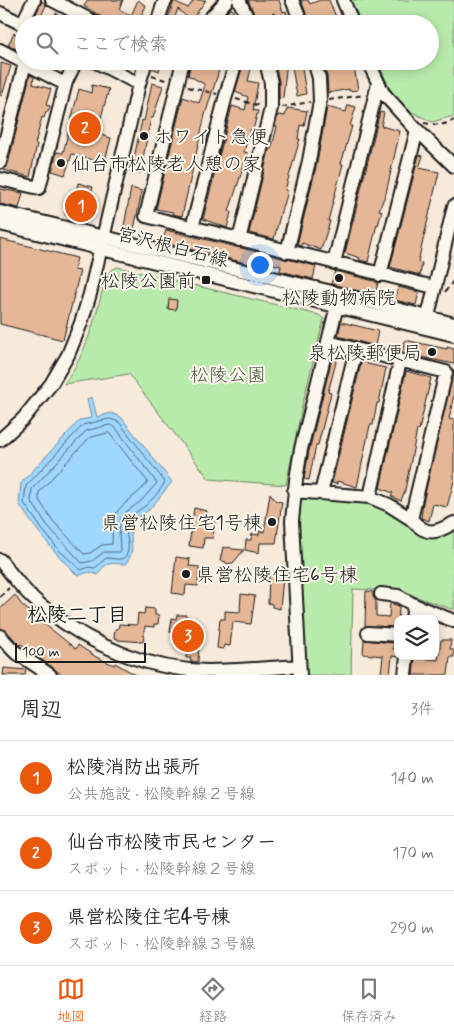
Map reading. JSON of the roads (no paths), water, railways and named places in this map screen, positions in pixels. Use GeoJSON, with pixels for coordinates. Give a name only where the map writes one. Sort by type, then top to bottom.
{"type":"FeatureCollection","features":[{"type":"Feature","properties":{"kind":"street"},"geometry":{"type":"LineString","coordinates":[[27,15],[34,0]]}},
{"type":"Feature","properties":{"kind":"street"},"geometry":{"type":"LineString","coordinates":[[52,0],[81,15]]}},
{"type":"Feature","properties":{"kind":"street"},"geometry":{"type":"LineString","coordinates":[[213,15],[228,0]]}},
{"type":"Feature","properties":{"kind":"street"},"geometry":{"type":"LineString","coordinates":[[239,0],[246,15]]}},
{"type":"Feature","properties":{"kind":"street"},"geometry":{"type":"LineString","coordinates":[[292,0],[298,15]]}},
{"type":"Feature","properties":{"kind":"street"},"geometry":{"type":"LineString","coordinates":[[343,0],[349,15]]}},
{"type":"Feature","properties":{"kind":"street"},"geometry":{"type":"LineString","coordinates":[[159,15],[161,2]]}},
{"type":"Feature","properties":{"kind":"street"},"geometry":{"type":"LineString","coordinates":[[0,13],[15,21]]}},
{"type":"Feature","properties":{"kind":"street"},"geometry":{"type":"LineString","coordinates":[[0,50],[15,58]]}},
{"type":"Feature","properties":{"kind":"street"},"geometry":{"type":"LineString","coordinates":[[0,162],[23,70]]}},
{"type":"Feature","properties":{"kind":"street"},"geometry":{"type":"LineString","coordinates":[[38,70],[65,84]]}},
{"type":"Feature","properties":{"kind":"street"},"geometry":{"type":"LineString","coordinates":[[0,179],[39,188],[65,84],[72,70]]}},
{"type":"Feature","properties":{"kind":"street"},"geometry":{"type":"LineString","coordinates":[[181,70],[146,216],[434,287]]}},
{"type":"Feature","properties":{"kind":"street"},"geometry":{"type":"LineString","coordinates":[[192,228],[233,70]]}},
{"type":"Feature","properties":{"kind":"street"},"geometry":{"type":"LineString","coordinates":[[239,240],[271,108],[271,83],[268,70]]}},
{"type":"Feature","properties":{"kind":"street"},"geometry":{"type":"LineString","coordinates":[[287,252],[320,101],[317,70]]}},
{"type":"Feature","properties":{"kind":"street"},"geometry":{"type":"LineString","coordinates":[[372,70],[383,93],[454,166]]}},
{"type":"Feature","properties":{"kind":"street"},"geometry":{"type":"LineString","coordinates":[[1,436],[35,405],[51,384],[68,355],[90,294],[142,73]]}},
{"type":"Feature","properties":{"kind":"street"},"geometry":{"type":"LineString","coordinates":[[334,263],[378,84]]}},
{"type":"Feature","properties":{"kind":"street"},"geometry":{"type":"LineString","coordinates":[[380,275],[415,128]]}},
{"type":"Feature","properties":{"kind":"street"},"geometry":{"type":"LineString","coordinates":[[427,323],[454,206]]}},
{"type":"Feature","properties":{"kind":"street"},"geometry":{"type":"LineString","coordinates":[[0,212],[102,243],[427,323],[454,335]]}},
{"type":"Feature","properties":{"kind":"street","name":"宮沢根白石線"},"geometry":{"type":"LineString","coordinates":[[0,224],[102,243]]}},
{"type":"Feature","properties":{"kind":"street"},"geometry":{"type":"LineString","coordinates":[[0,560],[16,581],[46,609],[71,628],[95,642],[159,670],[206,673],[299,670],[292,522],[294,491],[301,449],[339,300]]}},
{"type":"Feature","properties":{"kind":"street"},"geometry":{"type":"LineString","coordinates":[[427,323],[454,324]]}},
{"type":"Feature","properties":{"kind":"street"},"geometry":{"type":"LineString","coordinates":[[328,342],[450,373],[411,519]]}},
{"type":"Feature","properties":{"kind":"street"},"geometry":{"type":"LineString","coordinates":[[321,493],[356,349]]}},
{"type":"Feature","properties":{"kind":"street"},"geometry":{"type":"LineString","coordinates":[[370,497],[400,360]]}},
{"type":"Feature","properties":{"kind":"street"},"geometry":{"type":"LineString","coordinates":[[294,491],[370,497],[389,505],[411,519],[426,532],[436,532],[454,523]]}},
{"type":"Feature","properties":{"kind":"street"},"geometry":{"type":"LineString","coordinates":[[380,594],[398,596],[454,621]]}},
{"type":"Feature","properties":{"kind":"street"},"geometry":{"type":"LineString","coordinates":[[413,615],[414,604]]}},
{"type":"Feature","properties":{"kind":"street"},"geometry":{"type":"LineString","coordinates":[[368,633],[394,635]]}},
{"type":"Feature","properties":{"kind":"street"},"geometry":{"type":"LineString","coordinates":[[0,637],[14,651],[50,675]]}},
{"type":"Feature","properties":{"kind":"street"},"geometry":{"type":"LineString","coordinates":[[405,675],[407,660]]}},
{"type":"Feature","properties":{"kind":"street"},"geometry":{"type":"LineString","coordinates":[[27,675],[28,661]]}},
{"type":"Feature","properties":{"kind":"water"},"geometry":{"type":"Polygon","coordinates":[[[92,397],[97,417],[111,413],[121,417],[172,482],[149,510],[131,524],[132,550],[125,564],[106,565],[98,575],[90,572],[80,575],[76,574],[53,549],[19,504],[21,483],[80,420],[91,418],[87,399],[92,397]]]}},
{"type":"Feature","properties":{"kind":"place","name":"仙台市松陵市民センター"},"geometry":{"type":"Point","coordinates":[85,128]}},
{"type":"Feature","properties":{"kind":"place","name":"ホワイト急便"},"geometry":{"type":"Point","coordinates":[144,136]}},
{"type":"Feature","properties":{"kind":"place","name":"仙台市松陵老人憩の家"},"geometry":{"type":"Point","coordinates":[61,163]}},
{"type":"Feature","properties":{"kind":"place","name":"松陵消防出張所"},"geometry":{"type":"Point","coordinates":[81,206]}},
{"type":"Feature","properties":{"kind":"place","name":"松陵動物病院"},"geometry":{"type":"Point","coordinates":[339,278]}},
{"type":"Feature","properties":{"kind":"place","name":"松陵公園前"},"geometry":{"type":"Point","coordinates":[206,280]}},
{"type":"Feature","properties":{"kind":"place","name":"泉松陵郵便局"},"geometry":{"type":"Point","coordinates":[432,352]}},
{"type":"Feature","properties":{"kind":"place","name":"県営松陵住宅1号棟"},"geometry":{"type":"Point","coordinates":[272,522]}},
{"type":"Feature","properties":{"kind":"place","name":"県営松陵住宅6号棟"},"geometry":{"type":"Point","coordinates":[186,574]}},
{"type":"Feature","properties":{"kind":"place","name":"県営松陵住宅4号棟"},"geometry":{"type":"Point","coordinates":[188,636]}},
{"type":"Feature","properties":{"kind":"district","name":"松陵二丁目"},"geometry":{"type":"Point","coordinates":[77,614]}},
{"type":"Feature","properties":{"kind":"park label","name":"松陵公園"},"geometry":{"type":"Point","coordinates":[228,374]}}]}
